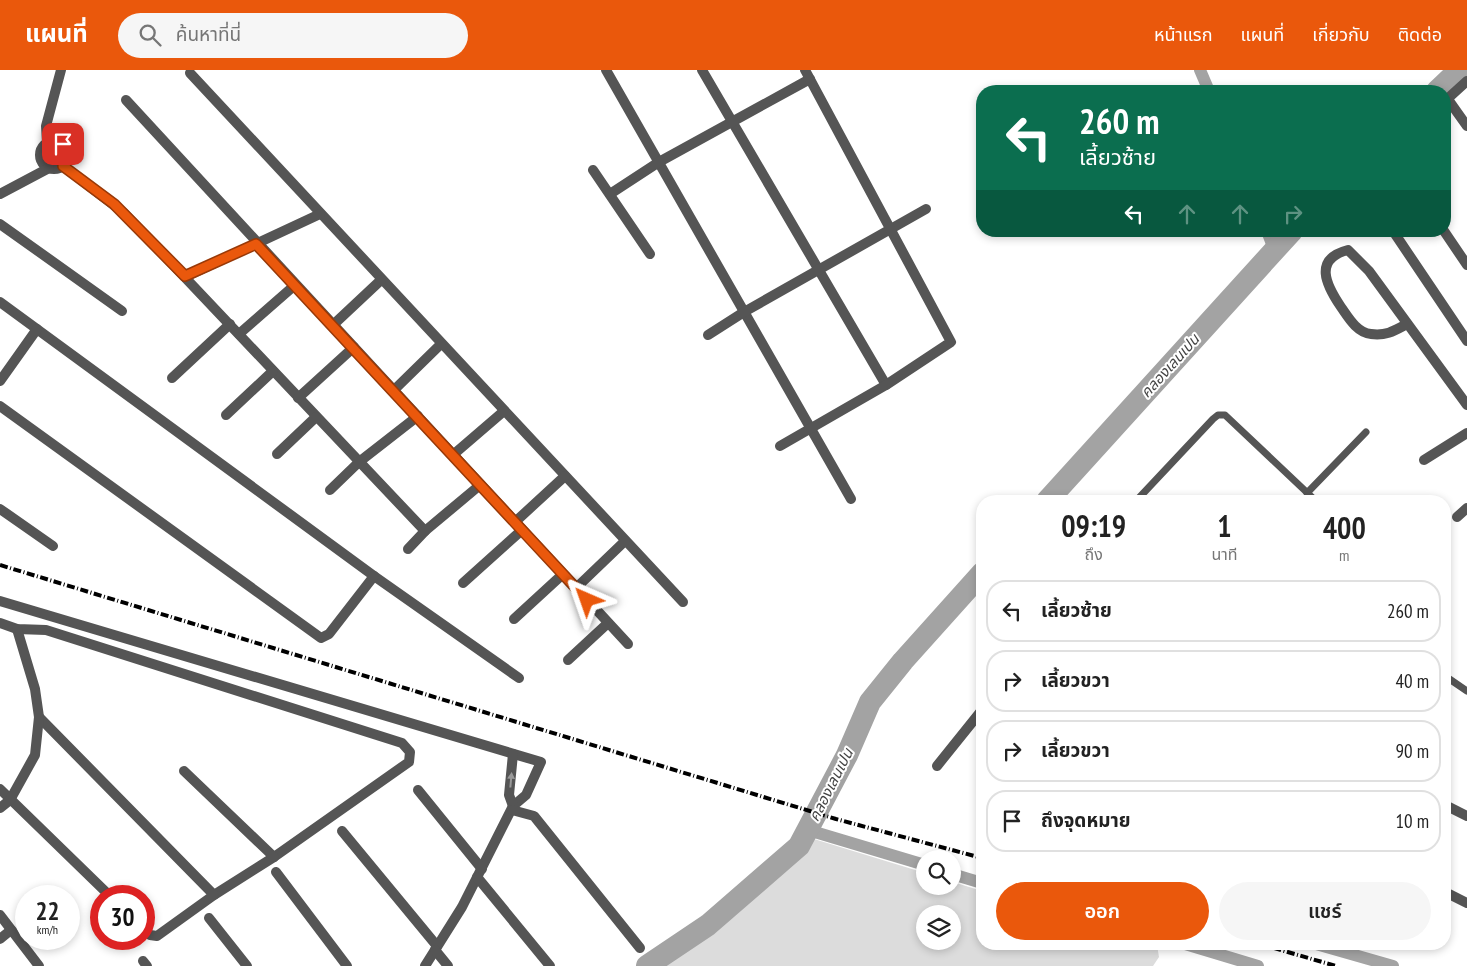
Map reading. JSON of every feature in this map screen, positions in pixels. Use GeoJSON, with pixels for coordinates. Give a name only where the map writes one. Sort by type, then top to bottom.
{"type":"FeatureCollection","features":[{"type":"Feature","properties":{"kind":"street"},"geometry":{"type":"LineString","coordinates":[[47,143],[46,126],[61,70]]}},
{"type":"Feature","properties":{"kind":"street"},"geometry":{"type":"LineString","coordinates":[[606,70],[851,500]]}},
{"type":"Feature","properties":{"kind":"street"},"geometry":{"type":"LineString","coordinates":[[702,70],[886,385]]}},
{"type":"Feature","properties":{"kind":"street"},"geometry":{"type":"LineString","coordinates":[[190,73],[683,602]]}},
{"type":"Feature","properties":{"kind":"street"},"geometry":{"type":"LineString","coordinates":[[610,194],[659,162],[732,121],[808,74],[951,342],[886,385],[780,446]]}},
{"type":"Feature","properties":{"kind":"street"},"geometry":{"type":"LineString","coordinates":[[1451,95],[1467,81]]}},
{"type":"Feature","properties":{"kind":"street"},"geometry":{"type":"LineString","coordinates":[[126,100],[256,244],[454,454],[480,485],[628,644]]}},
{"type":"Feature","properties":{"kind":"street"},"geometry":{"type":"LineString","coordinates":[[1451,105],[1467,126]]}},
{"type":"Feature","properties":{"kind":"street"},"geometry":{"type":"LineString","coordinates":[[49,168],[41,160],[42,148],[47,143],[59,142],[66,148],[68,158],[63,166]]}},
{"type":"Feature","properties":{"kind":"street"},"geometry":{"type":"LineString","coordinates":[[0,194],[49,168],[63,166],[119,208],[425,531]]}},
{"type":"Feature","properties":{"kind":"street"},"geometry":{"type":"LineString","coordinates":[[593,170],[650,254]]}},
{"type":"Feature","properties":{"kind":"street"},"geometry":{"type":"LineString","coordinates":[[708,335],[818,269],[926,209]]}},
{"type":"Feature","properties":{"kind":"street"},"geometry":{"type":"LineString","coordinates":[[185,276],[320,214]]}},
{"type":"Feature","properties":{"kind":"street"},"geometry":{"type":"LineString","coordinates":[[0,224],[122,311]]}},
{"type":"Feature","properties":{"kind":"street"},"geometry":{"type":"LineString","coordinates":[[1397,237],[1467,342]]}},
{"type":"Feature","properties":{"kind":"street"},"geometry":{"type":"LineString","coordinates":[[1448,237],[1467,265]]}},
{"type":"Feature","properties":{"kind":"street"},"geometry":{"type":"LineString","coordinates":[[1407,324],[1388,335],[1369,334],[1353,324],[1333,296],[1325,280],[1325,268],[1335,254],[1348,250],[1368,271],[1467,405]]}},
{"type":"Feature","properties":{"kind":"street"},"geometry":{"type":"LineString","coordinates":[[333,325],[381,280]]}},
{"type":"Feature","properties":{"kind":"street"},"geometry":{"type":"LineString","coordinates":[[239,334],[295,285]]}},
{"type":"Feature","properties":{"kind":"street"},"geometry":{"type":"LineString","coordinates":[[0,302],[374,576],[519,678]]}},
{"type":"Feature","properties":{"kind":"street"},"geometry":{"type":"LineString","coordinates":[[172,378],[230,324]]}},
{"type":"Feature","properties":{"kind":"street"},"geometry":{"type":"LineString","coordinates":[[0,381],[38,329]]}},
{"type":"Feature","properties":{"kind":"street"},"geometry":{"type":"LineString","coordinates":[[394,390],[441,344]]}},
{"type":"Feature","properties":{"kind":"street"},"geometry":{"type":"LineString","coordinates":[[298,398],[354,347]]}},
{"type":"Feature","properties":{"kind":"street"},"geometry":{"type":"LineString","coordinates":[[226,415],[273,371]]}},
{"type":"Feature","properties":{"kind":"street"},"geometry":{"type":"LineString","coordinates":[[0,406],[321,638],[329,634],[374,576]]}},
{"type":"Feature","properties":{"kind":"street"},"geometry":{"type":"LineString","coordinates":[[454,454],[504,411]]}},
{"type":"Feature","properties":{"kind":"street"},"geometry":{"type":"LineString","coordinates":[[330,490],[360,462],[418,416]]}},
{"type":"Feature","properties":{"kind":"street"},"geometry":{"type":"LineString","coordinates":[[277,454],[316,417]]}},
{"type":"Feature","properties":{"kind":"street"},"geometry":{"type":"LineString","coordinates":[[1424,460],[1467,433]]}},
{"type":"Feature","properties":{"kind":"street"},"geometry":{"type":"LineString","coordinates":[[463,583],[565,476]]}},
{"type":"Feature","properties":{"kind":"street"},"geometry":{"type":"LineString","coordinates":[[408,549],[425,531],[480,485]]}},
{"type":"Feature","properties":{"kind":"street"},"geometry":{"type":"LineString","coordinates":[[1457,517],[1467,508]]}},
{"type":"Feature","properties":{"kind":"street"},"geometry":{"type":"LineString","coordinates":[[0,510],[53,546]]}},
{"type":"Feature","properties":{"kind":"street"},"geometry":{"type":"LineString","coordinates":[[576,588],[625,541]]}},
{"type":"Feature","properties":{"kind":"street"},"geometry":{"type":"LineString","coordinates":[[514,619],[563,574]]}},
{"type":"Feature","properties":{"kind":"street"},"geometry":{"type":"LineString","coordinates":[[0,601],[541,762],[526,795],[512,808],[462,908],[425,966]]}},
{"type":"Feature","properties":{"kind":"street"},"geometry":{"type":"LineString","coordinates":[[0,623],[17,629],[46,630],[402,743],[410,752],[409,762],[274,857],[155,936]]}},
{"type":"Feature","properties":{"kind":"street"},"geometry":{"type":"LineString","coordinates":[[568,660],[608,623]]}},
{"type":"Feature","properties":{"kind":"street"},"geometry":{"type":"LineString","coordinates":[[0,808],[10,800],[35,756],[39,717],[35,689],[17,629]]}},
{"type":"Feature","properties":{"kind":"street"},"geometry":{"type":"LineString","coordinates":[[39,717],[214,895]]}},
{"type":"Feature","properties":{"kind":"street"},"geometry":{"type":"LineString","coordinates":[[937,766],[976,717]]}},
{"type":"Feature","properties":{"kind":"street"},"geometry":{"type":"LineString","coordinates":[[512,808],[509,795],[513,754]]}},
{"type":"Feature","properties":{"kind":"street"},"geometry":{"type":"LineString","coordinates":[[184,771],[274,857]]}},
{"type":"Feature","properties":{"kind":"street"},"geometry":{"type":"LineString","coordinates":[[0,789],[99,885]]}},
{"type":"Feature","properties":{"kind":"street"},"geometry":{"type":"LineString","coordinates":[[418,790],[550,966]]}},
{"type":"Feature","properties":{"kind":"street"},"geometry":{"type":"LineString","coordinates":[[512,808],[534,816],[640,948]]}},
{"type":"Feature","properties":{"kind":"street"},"geometry":{"type":"LineString","coordinates":[[1451,808],[1467,816]]}},
{"type":"Feature","properties":{"kind":"street"},"geometry":{"type":"LineString","coordinates":[[342,831],[436,948],[448,966]]}},
{"type":"Feature","properties":{"kind":"street"},"geometry":{"type":"LineString","coordinates":[[276,872],[347,966]]}},
{"type":"Feature","properties":{"kind":"street"},"geometry":{"type":"LineString","coordinates":[[1451,895],[1467,903]]}},
{"type":"Feature","properties":{"kind":"street"},"geometry":{"type":"LineString","coordinates":[[0,915],[39,966]]}},
{"type":"Feature","properties":{"kind":"street"},"geometry":{"type":"LineString","coordinates":[[210,918],[247,966]]}},
{"type":"Feature","properties":{"kind":"street"},"geometry":{"type":"LineString","coordinates":[[0,938],[12,930]]}},
{"type":"Feature","properties":{"kind":"lane"},"geometry":{"type":"LineString","coordinates":[[1142,495],[1218,415],[1225,415],[1310,495]]}},
{"type":"Feature","properties":{"kind":"lane"},"geometry":{"type":"LineString","coordinates":[[1307,492],[1366,432]]}},
{"type":"Feature","properties":{"kind":"lane"},"geometry":{"type":"LineString","coordinates":[[1451,680],[1467,691]]}},
{"type":"Feature","properties":{"kind":"shaded area"},"geometry":{"type":"Polygon","coordinates":[[[814,839],[916,870],[916,895],[961,895],[961,884],[976,889],[976,950],[1158,950],[1159,957],[1153,966],[664,966],[746,903],[814,839]]]}},
{"type":"Feature","properties":{"kind":"waterway"},"geometry":{"type":"LineString","coordinates":[[1200,70],[1206,85]]}},
{"type":"Feature","properties":{"kind":"waterway","name":"คลองเลนเปน"},"geometry":{"type":"LineString","coordinates":[[1443,85],[1459,70]]}},
{"type":"Feature","properties":{"kind":"waterway"},"geometry":{"type":"LineString","coordinates":[[1269,237],[1274,249]]}},
{"type":"Feature","properties":{"kind":"waterway","name":"คลองเลนเปน"},"geometry":{"type":"LineString","coordinates":[[1052,495],[1287,237]]}},
{"type":"Feature","properties":{"kind":"waterway","name":"คลองเลนเปน"},"geometry":{"type":"LineString","coordinates":[[647,966],[708,925],[799,846],[847,755],[870,702],[903,661],[976,580]]}},
{"type":"Feature","properties":{"kind":"waterway"},"geometry":{"type":"LineString","coordinates":[[808,830],[916,862]]}},
{"type":"Feature","properties":{"kind":"waterway"},"geometry":{"type":"LineString","coordinates":[[961,877],[976,881]]}},
{"type":"Feature","properties":{"kind":"waterway"},"geometry":{"type":"LineString","coordinates":[[1205,950],[1258,966]]}},
{"type":"Feature","properties":{"kind":"waterway"},"geometry":{"type":"LineString","coordinates":[[1337,950],[1393,966]]}},
{"type":"Feature","properties":{"kind":"railway"},"geometry":{"type":"LineString","coordinates":[[0,565],[836,819],[976,856]]}},
{"type":"Feature","properties":{"kind":"railway"},"geometry":{"type":"LineString","coordinates":[[1281,950],[1336,966]]}},
{"type":"Feature","properties":{"kind":"route"},"geometry":{"type":"LineString","coordinates":[[63,144],[68,153],[68,158],[63,166],[124,213],[185,276],[256,244],[454,454],[480,485],[587,600]]}}]}
